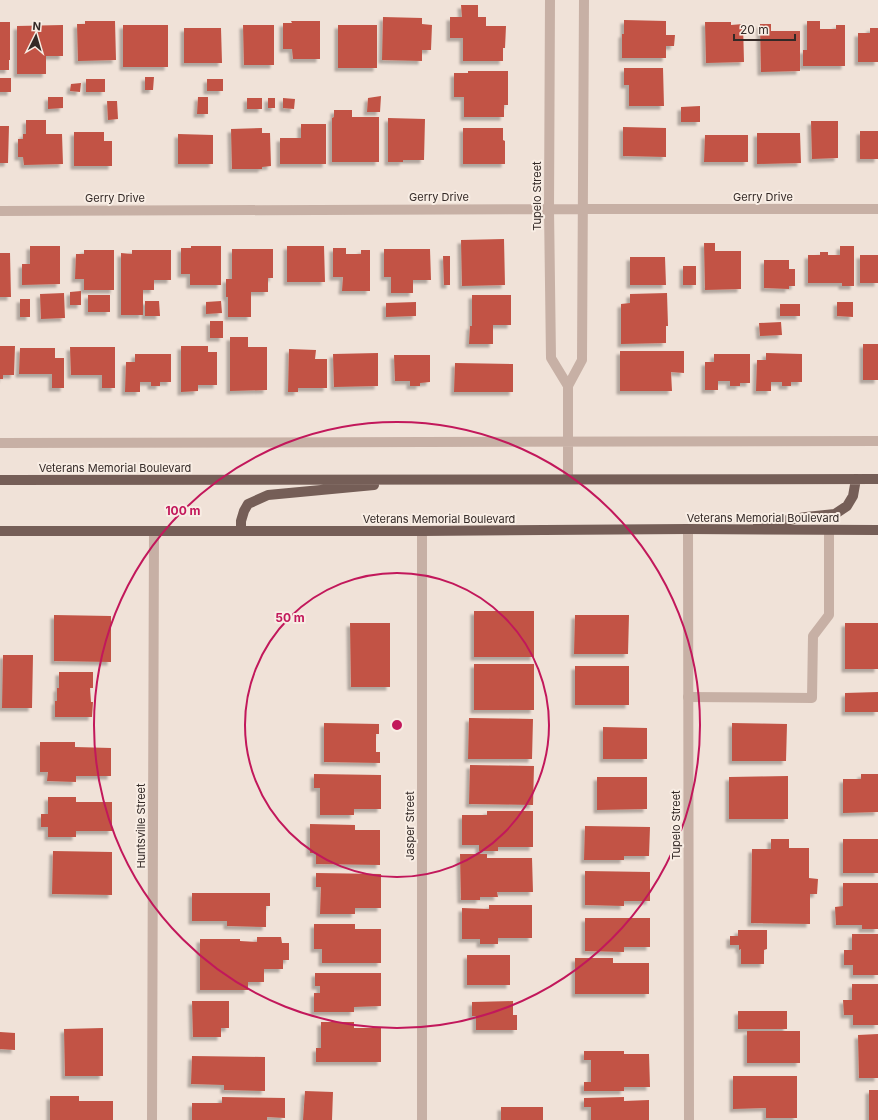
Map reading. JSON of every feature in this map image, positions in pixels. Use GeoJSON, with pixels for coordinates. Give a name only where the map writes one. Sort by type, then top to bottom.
{"type":"FeatureCollection","features":[{"type":"Feature","properties":{"kind":"main road"},"geometry":{"type":"LineString","coordinates":[[242,531],[241,520],[248,504],[268,495],[438,479]]}},
{"type":"Feature","properties":{"kind":"main road"},"geometry":{"type":"LineString","coordinates":[[729,529],[835,514],[847,506],[854,496],[856,479]]}},
{"type":"Feature","properties":{"kind":"main road","name":"Veterans Memorial Boulevard"},"geometry":{"type":"LineString","coordinates":[[0,480],[878,479]]}},
{"type":"Feature","properties":{"kind":"main road","name":"Veterans Memorial Boulevard"},"geometry":{"type":"LineString","coordinates":[[0,531],[154,532],[688,529],[878,530]]}},
{"type":"Feature","properties":{"kind":"street","name":"Tupelo Street"},"geometry":{"type":"LineString","coordinates":[[550,0],[549,209],[551,358],[568,386]]}},
{"type":"Feature","properties":{"kind":"street"},"geometry":{"type":"LineString","coordinates":[[568,479],[568,386],[582,360],[584,0]]}},
{"type":"Feature","properties":{"kind":"street","name":"Gerry Drive"},"geometry":{"type":"LineString","coordinates":[[0,210],[878,209]]}},
{"type":"Feature","properties":{"kind":"street"},"geometry":{"type":"LineString","coordinates":[[0,443],[878,441]]}},
{"type":"Feature","properties":{"kind":"street","name":"Tupelo Street"},"geometry":{"type":"LineString","coordinates":[[688,529],[689,1120]]}},
{"type":"Feature","properties":{"kind":"street"},"geometry":{"type":"LineString","coordinates":[[688,697],[812,698],[813,636],[829,615],[829,530]]}},
{"type":"Feature","properties":{"kind":"street","name":"Jasper Street"},"geometry":{"type":"LineString","coordinates":[[422,531],[422,1120]]}},
{"type":"Feature","properties":{"kind":"street","name":"Huntsville Street"},"geometry":{"type":"LineString","coordinates":[[152,1120],[154,532]]}},
{"type":"Feature","properties":{"kind":"building"},"geometry":{"type":"Polygon","coordinates":[[[461,5],[478,5],[478,17],[486,17],[486,26],[506,26],[503,61],[463,61],[463,38],[450,38],[450,17],[462,17],[461,5]]]}},
{"type":"Feature","properties":{"kind":"building"},"geometry":{"type":"Polygon","coordinates":[[[383,17],[422,18],[422,24],[432,25],[431,50],[422,50],[422,61],[382,60],[383,17]]]}},
{"type":"Feature","properties":{"kind":"building"},"geometry":{"type":"Polygon","coordinates":[[[624,20],[666,21],[666,35],[675,35],[674,46],[666,46],[666,58],[622,58],[622,34],[624,34],[624,20]]]}},
{"type":"Feature","properties":{"kind":"building"},"geometry":{"type":"Polygon","coordinates":[[[85,21],[115,21],[116,60],[78,61],[77,24],[85,24],[85,21]]]}},
{"type":"Feature","properties":{"kind":"building"},"geometry":{"type":"Polygon","coordinates":[[[291,21],[320,21],[320,59],[293,59],[292,49],[283,49],[283,23],[292,23],[291,21]]]}},
{"type":"Feature","properties":{"kind":"building"},"geometry":{"type":"Polygon","coordinates":[[[807,21],[820,21],[820,29],[836,29],[836,25],[845,25],[845,66],[803,66],[803,50],[807,50],[807,21]]]}},
{"type":"Feature","properties":{"kind":"building"},"geometry":{"type":"Polygon","coordinates":[[[0,22],[10,22],[9,70],[0,70],[0,22]]]}},
{"type":"Feature","properties":{"kind":"building"},"geometry":{"type":"Polygon","coordinates":[[[705,22],[731,22],[731,25],[743,24],[744,62],[706,63],[705,22]]]}},
{"type":"Feature","properties":{"kind":"building"},"geometry":{"type":"Polygon","coordinates":[[[760,24],[771,24],[771,31],[800,31],[800,71],[761,72],[760,24]]]}},
{"type":"Feature","properties":{"kind":"building"},"geometry":{"type":"Polygon","coordinates":[[[63,25],[63,56],[46,56],[46,74],[17,74],[17,26],[63,25]]]}},
{"type":"Feature","properties":{"kind":"building"},"geometry":{"type":"Polygon","coordinates":[[[123,25],[168,25],[168,67],[123,67],[123,25]]]}},
{"type":"Feature","properties":{"kind":"building"},"geometry":{"type":"Polygon","coordinates":[[[243,25],[274,25],[274,65],[244,65],[243,25]]]}},
{"type":"Feature","properties":{"kind":"building"},"geometry":{"type":"Polygon","coordinates":[[[338,25],[377,25],[377,68],[338,68],[338,25]]]}},
{"type":"Feature","properties":{"kind":"building"},"geometry":{"type":"Polygon","coordinates":[[[184,28],[221,28],[222,63],[184,63],[184,28]]]}},
{"type":"Feature","properties":{"kind":"building"},"geometry":{"type":"Polygon","coordinates":[[[870,28],[878,28],[878,62],[858,62],[858,33],[870,33],[870,28]]]}},
{"type":"Feature","properties":{"kind":"building"},"geometry":{"type":"Polygon","coordinates":[[[624,68],[663,68],[664,106],[629,106],[629,85],[624,85],[624,68]]]}},
{"type":"Feature","properties":{"kind":"building"},"geometry":{"type":"Polygon","coordinates":[[[468,71],[508,71],[508,105],[504,105],[504,117],[464,117],[464,97],[454,97],[454,73],[468,73],[468,71]]]}},
{"type":"Feature","properties":{"kind":"building"},"geometry":{"type":"Polygon","coordinates":[[[145,77],[154,77],[153,90],[145,90],[145,77]]]}},
{"type":"Feature","properties":{"kind":"building"},"geometry":{"type":"Polygon","coordinates":[[[0,78],[11,78],[11,92],[0,92],[0,78]]]}},
{"type":"Feature","properties":{"kind":"building"},"geometry":{"type":"Polygon","coordinates":[[[86,79],[105,79],[105,92],[86,92],[86,79]]]}},
{"type":"Feature","properties":{"kind":"building"},"geometry":{"type":"Polygon","coordinates":[[[207,79],[223,79],[223,91],[207,91],[207,79]]]}},
{"type":"Feature","properties":{"kind":"building"},"geometry":{"type":"Polygon","coordinates":[[[81,83],[80,92],[70,91],[71,84],[81,83]]]}},
{"type":"Feature","properties":{"kind":"building"},"geometry":{"type":"Polygon","coordinates":[[[381,96],[380,112],[367,112],[368,98],[381,96]]]}},
{"type":"Feature","properties":{"kind":"building"},"geometry":{"type":"Polygon","coordinates":[[[48,97],[63,97],[63,108],[48,109],[48,97]]]}},
{"type":"Feature","properties":{"kind":"building"},"geometry":{"type":"Polygon","coordinates":[[[198,97],[208,97],[208,114],[197,114],[198,97]]]}},
{"type":"Feature","properties":{"kind":"building"},"geometry":{"type":"Polygon","coordinates":[[[247,98],[262,98],[262,109],[247,109],[247,98]]]}},
{"type":"Feature","properties":{"kind":"building"},"geometry":{"type":"Polygon","coordinates":[[[268,98],[275,98],[275,108],[268,108],[268,98]]]}},
{"type":"Feature","properties":{"kind":"building"},"geometry":{"type":"Polygon","coordinates":[[[283,98],[295,99],[294,109],[283,108],[283,98]]]}},
{"type":"Feature","properties":{"kind":"building"},"geometry":{"type":"Polygon","coordinates":[[[107,101],[117,101],[118,119],[108,120],[107,101]]]}},
{"type":"Feature","properties":{"kind":"building"},"geometry":{"type":"Polygon","coordinates":[[[700,106],[700,122],[681,122],[681,107],[700,106]]]}},
{"type":"Feature","properties":{"kind":"building"},"geometry":{"type":"Polygon","coordinates":[[[334,110],[352,110],[352,117],[379,117],[379,162],[332,162],[332,118],[334,117],[334,110]]]}},
{"type":"Feature","properties":{"kind":"building"},"geometry":{"type":"Polygon","coordinates":[[[388,118],[425,119],[424,160],[388,162],[388,118]]]}},
{"type":"Feature","properties":{"kind":"building"},"geometry":{"type":"Polygon","coordinates":[[[26,120],[46,120],[46,134],[62,134],[63,164],[24,165],[23,157],[18,157],[18,139],[23,139],[23,134],[26,134],[26,120]]]}},
{"type":"Feature","properties":{"kind":"building"},"geometry":{"type":"Polygon","coordinates":[[[811,121],[838,121],[838,158],[812,159],[811,121]]]}},
{"type":"Feature","properties":{"kind":"building"},"geometry":{"type":"Polygon","coordinates":[[[301,124],[326,124],[326,164],[280,164],[280,138],[301,138],[301,124]]]}},
{"type":"Feature","properties":{"kind":"building"},"geometry":{"type":"Polygon","coordinates":[[[0,126],[9,126],[8,163],[0,163],[0,126]]]}},
{"type":"Feature","properties":{"kind":"building"},"geometry":{"type":"Polygon","coordinates":[[[623,127],[666,128],[666,157],[623,156],[623,127]]]}},
{"type":"Feature","properties":{"kind":"building"},"geometry":{"type":"Polygon","coordinates":[[[262,128],[262,133],[270,133],[271,166],[262,167],[262,169],[232,169],[231,129],[262,128]]]}},
{"type":"Feature","properties":{"kind":"building"},"geometry":{"type":"Polygon","coordinates":[[[463,128],[503,128],[503,140],[505,141],[505,164],[463,164],[463,128]]]}},
{"type":"Feature","properties":{"kind":"building"},"geometry":{"type":"Polygon","coordinates":[[[860,131],[878,131],[878,159],[860,159],[860,131]]]}},
{"type":"Feature","properties":{"kind":"building"},"geometry":{"type":"Polygon","coordinates":[[[74,132],[104,132],[104,141],[112,141],[112,166],[74,166],[74,132]]]}},
{"type":"Feature","properties":{"kind":"building"},"geometry":{"type":"Polygon","coordinates":[[[757,133],[800,133],[801,163],[757,164],[757,133]]]}},
{"type":"Feature","properties":{"kind":"building"},"geometry":{"type":"Polygon","coordinates":[[[178,134],[213,135],[213,164],[178,164],[178,134]]]}},
{"type":"Feature","properties":{"kind":"building"},"geometry":{"type":"Polygon","coordinates":[[[705,135],[748,135],[748,162],[704,162],[705,135]]]}},
{"type":"Feature","properties":{"kind":"building"},"geometry":{"type":"Polygon","coordinates":[[[504,239],[505,285],[462,286],[461,240],[504,239]]]}},
{"type":"Feature","properties":{"kind":"building"},"geometry":{"type":"Polygon","coordinates":[[[704,243],[715,243],[715,251],[741,251],[741,289],[705,290],[704,243]]]}},
{"type":"Feature","properties":{"kind":"building"},"geometry":{"type":"Polygon","coordinates":[[[30,246],[60,246],[60,284],[22,285],[22,264],[30,264],[30,246]]]}},
{"type":"Feature","properties":{"kind":"building"},"geometry":{"type":"Polygon","coordinates":[[[191,246],[221,246],[221,285],[190,285],[190,274],[181,274],[181,248],[191,248],[191,246]]]}},
{"type":"Feature","properties":{"kind":"building"},"geometry":{"type":"Polygon","coordinates":[[[287,246],[324,246],[325,282],[287,282],[287,246]]]}},
{"type":"Feature","properties":{"kind":"building"},"geometry":{"type":"Polygon","coordinates":[[[840,246],[854,246],[854,286],[842,286],[842,283],[808,283],[808,255],[820,255],[820,252],[828,252],[828,255],[840,255],[840,246]]]}},
{"type":"Feature","properties":{"kind":"building"},"geometry":{"type":"Polygon","coordinates":[[[333,248],[346,248],[346,254],[361,254],[361,250],[370,250],[370,291],[342,291],[343,277],[333,277],[333,248]]]}},
{"type":"Feature","properties":{"kind":"building"},"geometry":{"type":"Polygon","coordinates":[[[232,249],[273,249],[273,278],[268,278],[268,292],[251,292],[251,317],[228,317],[226,279],[232,279],[232,249]]]}},
{"type":"Feature","properties":{"kind":"building"},"geometry":{"type":"Polygon","coordinates":[[[384,249],[430,249],[431,280],[413,280],[413,293],[391,293],[391,277],[384,277],[384,249]]]}},
{"type":"Feature","properties":{"kind":"building"},"geometry":{"type":"Polygon","coordinates":[[[84,250],[114,250],[114,290],[84,290],[84,279],[75,279],[76,254],[84,254],[84,250]]]}},
{"type":"Feature","properties":{"kind":"building"},"geometry":{"type":"Polygon","coordinates":[[[132,250],[171,250],[171,280],[154,280],[154,290],[143,290],[143,315],[121,315],[121,253],[132,254],[132,250]]]}},
{"type":"Feature","properties":{"kind":"building"},"geometry":{"type":"Polygon","coordinates":[[[0,253],[10,253],[11,297],[0,297],[0,253]]]}},
{"type":"Feature","properties":{"kind":"building"},"geometry":{"type":"Polygon","coordinates":[[[860,255],[878,255],[878,283],[860,283],[860,255]]]}},
{"type":"Feature","properties":{"kind":"building"},"geometry":{"type":"Polygon","coordinates":[[[443,256],[450,256],[450,285],[444,285],[443,256]]]}},
{"type":"Feature","properties":{"kind":"building"},"geometry":{"type":"Polygon","coordinates":[[[630,257],[665,257],[666,285],[630,285],[630,257]]]}},
{"type":"Feature","properties":{"kind":"building"},"geometry":{"type":"Polygon","coordinates":[[[764,260],[789,260],[789,269],[795,269],[795,286],[789,286],[789,289],[764,288],[764,260]]]}},
{"type":"Feature","properties":{"kind":"building"},"geometry":{"type":"Polygon","coordinates":[[[683,266],[696,266],[696,285],[683,285],[683,266]]]}},
{"type":"Feature","properties":{"kind":"building"},"geometry":{"type":"Polygon","coordinates":[[[81,291],[81,305],[70,305],[70,292],[81,291]]]}},
{"type":"Feature","properties":{"kind":"building"},"geometry":{"type":"Polygon","coordinates":[[[64,293],[65,318],[41,319],[40,294],[64,293]]]}},
{"type":"Feature","properties":{"kind":"building"},"geometry":{"type":"Polygon","coordinates":[[[667,293],[668,326],[666,326],[666,343],[621,344],[621,304],[630,303],[630,294],[667,293]]]}},
{"type":"Feature","properties":{"kind":"building"},"geometry":{"type":"Polygon","coordinates":[[[88,295],[110,295],[110,312],[88,312],[88,295]]]}},
{"type":"Feature","properties":{"kind":"building"},"geometry":{"type":"Polygon","coordinates":[[[472,295],[511,295],[511,325],[493,325],[493,344],[469,344],[470,326],[472,326],[472,295]]]}},
{"type":"Feature","properties":{"kind":"building"},"geometry":{"type":"Polygon","coordinates":[[[20,299],[30,299],[30,317],[20,317],[20,299]]]}},
{"type":"Feature","properties":{"kind":"building"},"geometry":{"type":"Polygon","coordinates":[[[145,301],[159,301],[160,316],[145,316],[145,301]]]}},
{"type":"Feature","properties":{"kind":"building"},"geometry":{"type":"Polygon","coordinates":[[[221,301],[222,313],[206,314],[206,302],[221,301]]]}},
{"type":"Feature","properties":{"kind":"building"},"geometry":{"type":"Polygon","coordinates":[[[416,302],[416,316],[386,317],[386,303],[416,302]]]}},
{"type":"Feature","properties":{"kind":"building"},"geometry":{"type":"Polygon","coordinates":[[[837,302],[853,302],[853,317],[837,316],[837,302]]]}},
{"type":"Feature","properties":{"kind":"building"},"geometry":{"type":"Polygon","coordinates":[[[780,304],[800,304],[800,316],[780,316],[780,304]]]}},
{"type":"Feature","properties":{"kind":"building"},"geometry":{"type":"Polygon","coordinates":[[[210,321],[223,321],[223,338],[210,338],[210,321]]]}},
{"type":"Feature","properties":{"kind":"building"},"geometry":{"type":"Polygon","coordinates":[[[781,322],[782,335],[760,336],[759,323],[781,322]]]}},
{"type":"Feature","properties":{"kind":"building"},"geometry":{"type":"Polygon","coordinates":[[[230,337],[248,337],[248,347],[267,347],[267,390],[230,391],[230,337]]]}},
{"type":"Feature","properties":{"kind":"building"},"geometry":{"type":"Polygon","coordinates":[[[863,344],[878,344],[878,380],[863,380],[863,344]]]}},
{"type":"Feature","properties":{"kind":"building"},"geometry":{"type":"Polygon","coordinates":[[[0,346],[15,346],[14,375],[3,375],[3,379],[0,379],[0,346]]]}},
{"type":"Feature","properties":{"kind":"building"},"geometry":{"type":"Polygon","coordinates":[[[181,346],[208,346],[208,352],[217,352],[217,385],[198,385],[198,391],[181,392],[181,346]]]}},
{"type":"Feature","properties":{"kind":"building"},"geometry":{"type":"Polygon","coordinates":[[[70,347],[115,347],[115,388],[102,388],[102,375],[71,375],[70,347]]]}},
{"type":"Feature","properties":{"kind":"building"},"geometry":{"type":"Polygon","coordinates":[[[20,348],[55,348],[55,358],[64,358],[64,388],[52,388],[52,374],[19,374],[20,348]]]}},
{"type":"Feature","properties":{"kind":"building"},"geometry":{"type":"Polygon","coordinates":[[[289,349],[316,350],[315,359],[327,359],[327,388],[298,388],[298,392],[288,392],[289,349]]]}},
{"type":"Feature","properties":{"kind":"building"},"geometry":{"type":"Polygon","coordinates":[[[620,351],[684,351],[684,373],[671,372],[672,391],[620,391],[620,351]]]}},
{"type":"Feature","properties":{"kind":"building"},"geometry":{"type":"Polygon","coordinates":[[[378,353],[378,386],[334,387],[333,354],[378,353]]]}},
{"type":"Feature","properties":{"kind":"building"},"geometry":{"type":"Polygon","coordinates":[[[766,353],[802,354],[802,382],[791,382],[791,386],[782,386],[782,382],[771,382],[771,391],[756,391],[757,360],[766,360],[766,353]]]}},
{"type":"Feature","properties":{"kind":"building"},"geometry":{"type":"Polygon","coordinates":[[[135,354],[171,354],[171,382],[160,382],[160,386],[151,386],[151,382],[140,382],[140,392],[125,392],[126,362],[135,362],[135,354]]]}},
{"type":"Feature","properties":{"kind":"building"},"geometry":{"type":"Polygon","coordinates":[[[714,354],[750,354],[750,383],[740,383],[740,386],[730,386],[730,381],[718,381],[718,390],[705,390],[705,362],[714,362],[714,354]]]}},
{"type":"Feature","properties":{"kind":"building"},"geometry":{"type":"Polygon","coordinates":[[[394,355],[430,355],[430,382],[420,383],[420,386],[410,386],[410,381],[395,381],[394,355]]]}},
{"type":"Feature","properties":{"kind":"building"},"geometry":{"type":"Polygon","coordinates":[[[455,363],[513,364],[513,392],[454,392],[455,363]]]}},
{"type":"Feature","properties":{"kind":"building"},"geometry":{"type":"Polygon","coordinates":[[[474,611],[534,611],[534,657],[474,657],[474,611]]]}},
{"type":"Feature","properties":{"kind":"building"},"geometry":{"type":"Polygon","coordinates":[[[54,615],[111,616],[111,662],[54,661],[54,615]]]}},
{"type":"Feature","properties":{"kind":"building"},"geometry":{"type":"Polygon","coordinates":[[[575,615],[629,615],[628,654],[574,654],[575,615]]]}},
{"type":"Feature","properties":{"kind":"building"},"geometry":{"type":"Polygon","coordinates":[[[350,623],[390,623],[390,687],[351,687],[350,623]]]}},
{"type":"Feature","properties":{"kind":"building"},"geometry":{"type":"Polygon","coordinates":[[[845,623],[878,623],[878,669],[845,669],[845,623]]]}},
{"type":"Feature","properties":{"kind":"building"},"geometry":{"type":"Polygon","coordinates":[[[3,655],[33,655],[32,708],[2,708],[3,655]]]}},
{"type":"Feature","properties":{"kind":"building"},"geometry":{"type":"Polygon","coordinates":[[[474,664],[534,664],[534,710],[474,710],[474,664]]]}},
{"type":"Feature","properties":{"kind":"building"},"geometry":{"type":"Polygon","coordinates":[[[575,666],[629,666],[629,705],[575,705],[575,666]]]}},
{"type":"Feature","properties":{"kind":"building"},"geometry":{"type":"Polygon","coordinates":[[[59,672],[93,672],[93,688],[90,688],[91,702],[93,702],[92,717],[55,717],[55,701],[57,701],[57,688],[59,688],[59,672]]]}},
{"type":"Feature","properties":{"kind":"building"},"geometry":{"type":"Polygon","coordinates":[[[878,692],[878,712],[845,712],[845,693],[878,692]]]}},
{"type":"Feature","properties":{"kind":"building"},"geometry":{"type":"Polygon","coordinates":[[[469,718],[533,719],[532,759],[468,759],[469,718]]]}},
{"type":"Feature","properties":{"kind":"building"},"geometry":{"type":"Polygon","coordinates":[[[324,723],[379,724],[379,734],[376,734],[376,752],[380,752],[380,763],[324,762],[324,723]]]}},
{"type":"Feature","properties":{"kind":"building"},"geometry":{"type":"Polygon","coordinates":[[[732,723],[787,724],[786,761],[732,761],[732,723]]]}},
{"type":"Feature","properties":{"kind":"building"},"geometry":{"type":"Polygon","coordinates":[[[603,727],[647,728],[647,759],[603,759],[603,727]]]}},
{"type":"Feature","properties":{"kind":"building"},"geometry":{"type":"Polygon","coordinates":[[[40,742],[75,742],[75,747],[111,748],[111,776],[76,776],[76,782],[47,781],[48,772],[40,772],[40,742]]]}},
{"type":"Feature","properties":{"kind":"building"},"geometry":{"type":"Polygon","coordinates":[[[470,765],[534,766],[533,805],[469,804],[470,765]]]}},
{"type":"Feature","properties":{"kind":"building"},"geometry":{"type":"Polygon","coordinates":[[[314,774],[381,775],[381,809],[354,809],[354,815],[320,815],[320,788],[314,788],[314,774]]]}},
{"type":"Feature","properties":{"kind":"building"},"geometry":{"type":"Polygon","coordinates":[[[861,774],[878,774],[878,812],[843,813],[843,779],[861,779],[861,774]]]}},
{"type":"Feature","properties":{"kind":"building"},"geometry":{"type":"Polygon","coordinates":[[[788,776],[788,819],[729,819],[729,777],[788,776]]]}},
{"type":"Feature","properties":{"kind":"building"},"geometry":{"type":"Polygon","coordinates":[[[597,777],[647,777],[647,809],[597,810],[597,777]]]}},
{"type":"Feature","properties":{"kind":"building"},"geometry":{"type":"Polygon","coordinates":[[[48,797],[76,797],[76,802],[112,802],[112,831],[76,831],[76,837],[48,837],[48,827],[41,827],[41,814],[48,814],[48,797]]]}},
{"type":"Feature","properties":{"kind":"building"},"geometry":{"type":"Polygon","coordinates":[[[487,811],[533,811],[533,847],[498,847],[498,851],[479,851],[479,845],[462,845],[462,815],[487,815],[487,811]]]}},
{"type":"Feature","properties":{"kind":"building"},"geometry":{"type":"Polygon","coordinates":[[[310,824],[355,825],[355,830],[380,830],[380,865],[316,864],[316,853],[310,853],[310,824]]]}},
{"type":"Feature","properties":{"kind":"building"},"geometry":{"type":"Polygon","coordinates":[[[585,826],[650,827],[649,856],[624,856],[624,860],[584,860],[585,826]]]}},
{"type":"Feature","properties":{"kind":"building"},"geometry":{"type":"Polygon","coordinates":[[[771,839],[789,839],[789,848],[809,848],[809,878],[818,879],[817,894],[810,894],[810,924],[751,923],[752,849],[771,849],[771,839]]]}},
{"type":"Feature","properties":{"kind":"building"},"geometry":{"type":"Polygon","coordinates":[[[843,839],[878,839],[878,873],[843,873],[843,839]]]}},
{"type":"Feature","properties":{"kind":"building"},"geometry":{"type":"Polygon","coordinates":[[[53,851],[112,852],[112,895],[52,894],[53,851]]]}},
{"type":"Feature","properties":{"kind":"building"},"geometry":{"type":"Polygon","coordinates":[[[460,854],[487,854],[487,858],[532,858],[533,892],[497,892],[498,897],[480,897],[480,900],[461,900],[460,854]]]}},
{"type":"Feature","properties":{"kind":"building"},"geometry":{"type":"Polygon","coordinates":[[[585,871],[650,872],[650,901],[624,901],[624,906],[585,905],[585,871]]]}},
{"type":"Feature","properties":{"kind":"building"},"geometry":{"type":"Polygon","coordinates":[[[316,873],[381,874],[381,908],[355,908],[355,914],[320,914],[321,887],[316,887],[316,873]]]}},
{"type":"Feature","properties":{"kind":"building"},"geometry":{"type":"Polygon","coordinates":[[[843,883],[878,883],[878,929],[862,929],[862,925],[836,925],[835,907],[843,906],[843,883]]]}},
{"type":"Feature","properties":{"kind":"building"},"geometry":{"type":"Polygon","coordinates":[[[192,893],[270,893],[270,906],[266,906],[266,927],[227,926],[227,921],[192,921],[192,893]]]}},
{"type":"Feature","properties":{"kind":"building"},"geometry":{"type":"Polygon","coordinates":[[[489,905],[532,905],[532,938],[498,938],[498,944],[480,944],[480,939],[462,939],[462,908],[489,909],[489,905]]]}},
{"type":"Feature","properties":{"kind":"building"},"geometry":{"type":"Polygon","coordinates":[[[585,918],[650,918],[650,947],[624,947],[624,952],[585,951],[585,918]]]}},
{"type":"Feature","properties":{"kind":"building"},"geometry":{"type":"Polygon","coordinates":[[[314,924],[355,924],[355,929],[381,929],[381,963],[322,963],[322,949],[314,949],[314,924]]]}},
{"type":"Feature","properties":{"kind":"building"},"geometry":{"type":"Polygon","coordinates":[[[738,930],[767,930],[767,949],[764,950],[764,964],[741,964],[741,949],[739,950],[739,945],[730,945],[730,936],[738,936],[738,930]]]}},
{"type":"Feature","properties":{"kind":"building"},"geometry":{"type":"Polygon","coordinates":[[[852,934],[878,934],[878,975],[853,975],[853,965],[844,965],[844,950],[852,950],[852,934]]]}},
{"type":"Feature","properties":{"kind":"building"},"geometry":{"type":"Polygon","coordinates":[[[257,937],[281,937],[282,943],[289,943],[289,960],[283,960],[283,969],[264,969],[264,982],[248,982],[248,990],[200,990],[200,939],[240,939],[240,941],[257,942],[257,937]]]}},
{"type":"Feature","properties":{"kind":"building"},"geometry":{"type":"Polygon","coordinates":[[[467,955],[510,955],[510,985],[467,985],[467,955]]]}},
{"type":"Feature","properties":{"kind":"building"},"geometry":{"type":"Polygon","coordinates":[[[575,958],[613,958],[613,963],[649,963],[649,994],[575,994],[575,958]]]}},
{"type":"Feature","properties":{"kind":"building"},"geometry":{"type":"Polygon","coordinates":[[[315,973],[381,973],[381,1006],[354,1007],[354,1012],[314,1012],[314,993],[320,993],[320,986],[315,986],[315,973]]]}},
{"type":"Feature","properties":{"kind":"building"},"geometry":{"type":"Polygon","coordinates":[[[852,984],[878,984],[878,1025],[853,1025],[853,1015],[844,1015],[843,1000],[852,1000],[852,984]]]}},
{"type":"Feature","properties":{"kind":"building"},"geometry":{"type":"Polygon","coordinates":[[[192,1001],[229,1001],[229,1028],[221,1028],[221,1037],[193,1037],[192,1001]]]}},
{"type":"Feature","properties":{"kind":"building"},"geometry":{"type":"Polygon","coordinates":[[[513,1001],[513,1015],[517,1015],[517,1030],[476,1030],[476,1016],[472,1016],[472,1002],[513,1001]]]}},
{"type":"Feature","properties":{"kind":"building"},"geometry":{"type":"Polygon","coordinates":[[[738,1011],[787,1011],[787,1029],[738,1029],[738,1011]]]}},
{"type":"Feature","properties":{"kind":"building"},"geometry":{"type":"Polygon","coordinates":[[[321,1022],[354,1022],[354,1028],[381,1028],[381,1062],[316,1062],[316,1048],[321,1048],[321,1022]]]}},
{"type":"Feature","properties":{"kind":"building"},"geometry":{"type":"Polygon","coordinates":[[[103,1028],[103,1076],[65,1076],[64,1029],[103,1028]]]}},
{"type":"Feature","properties":{"kind":"building"},"geometry":{"type":"Polygon","coordinates":[[[747,1031],[800,1031],[800,1063],[747,1063],[747,1031]]]}},
{"type":"Feature","properties":{"kind":"building"},"geometry":{"type":"Polygon","coordinates":[[[0,1032],[15,1033],[15,1050],[0,1049],[0,1032]]]}},
{"type":"Feature","properties":{"kind":"building"},"geometry":{"type":"Polygon","coordinates":[[[878,1034],[878,1078],[859,1078],[858,1035],[878,1034]]]}},
{"type":"Feature","properties":{"kind":"building"},"geometry":{"type":"Polygon","coordinates":[[[584,1051],[624,1051],[624,1054],[649,1054],[650,1087],[624,1087],[624,1091],[584,1091],[584,1082],[591,1082],[591,1060],[584,1060],[584,1051]]]}},
{"type":"Feature","properties":{"kind":"building"},"geometry":{"type":"Polygon","coordinates":[[[192,1056],[265,1057],[265,1091],[224,1090],[224,1085],[191,1084],[192,1056]]]}},
{"type":"Feature","properties":{"kind":"building"},"geometry":{"type":"Polygon","coordinates":[[[733,1076],[797,1076],[797,1118],[766,1118],[766,1108],[733,1109],[733,1076]]]}},
{"type":"Feature","properties":{"kind":"building"},"geometry":{"type":"Polygon","coordinates":[[[869,1090],[878,1090],[878,1120],[869,1120],[869,1090]]]}},
{"type":"Feature","properties":{"kind":"building"},"geometry":{"type":"Polygon","coordinates":[[[305,1091],[333,1092],[332,1120],[303,1120],[305,1091]]]}},
{"type":"Feature","properties":{"kind":"building"},"geometry":{"type":"Polygon","coordinates":[[[50,1096],[79,1096],[79,1101],[113,1101],[113,1120],[50,1120],[50,1096]]]}},
{"type":"Feature","properties":{"kind":"building"},"geometry":{"type":"Polygon","coordinates":[[[222,1097],[285,1098],[285,1118],[267,1117],[267,1120],[192,1120],[192,1103],[222,1103],[222,1097]]]}},
{"type":"Feature","properties":{"kind":"building"},"geometry":{"type":"Polygon","coordinates":[[[624,1097],[624,1101],[649,1100],[649,1120],[591,1120],[591,1107],[584,1107],[584,1098],[624,1097]]]}},
{"type":"Feature","properties":{"kind":"building"},"geometry":{"type":"Polygon","coordinates":[[[501,1107],[543,1107],[543,1120],[501,1120],[501,1107]]]}}]}
